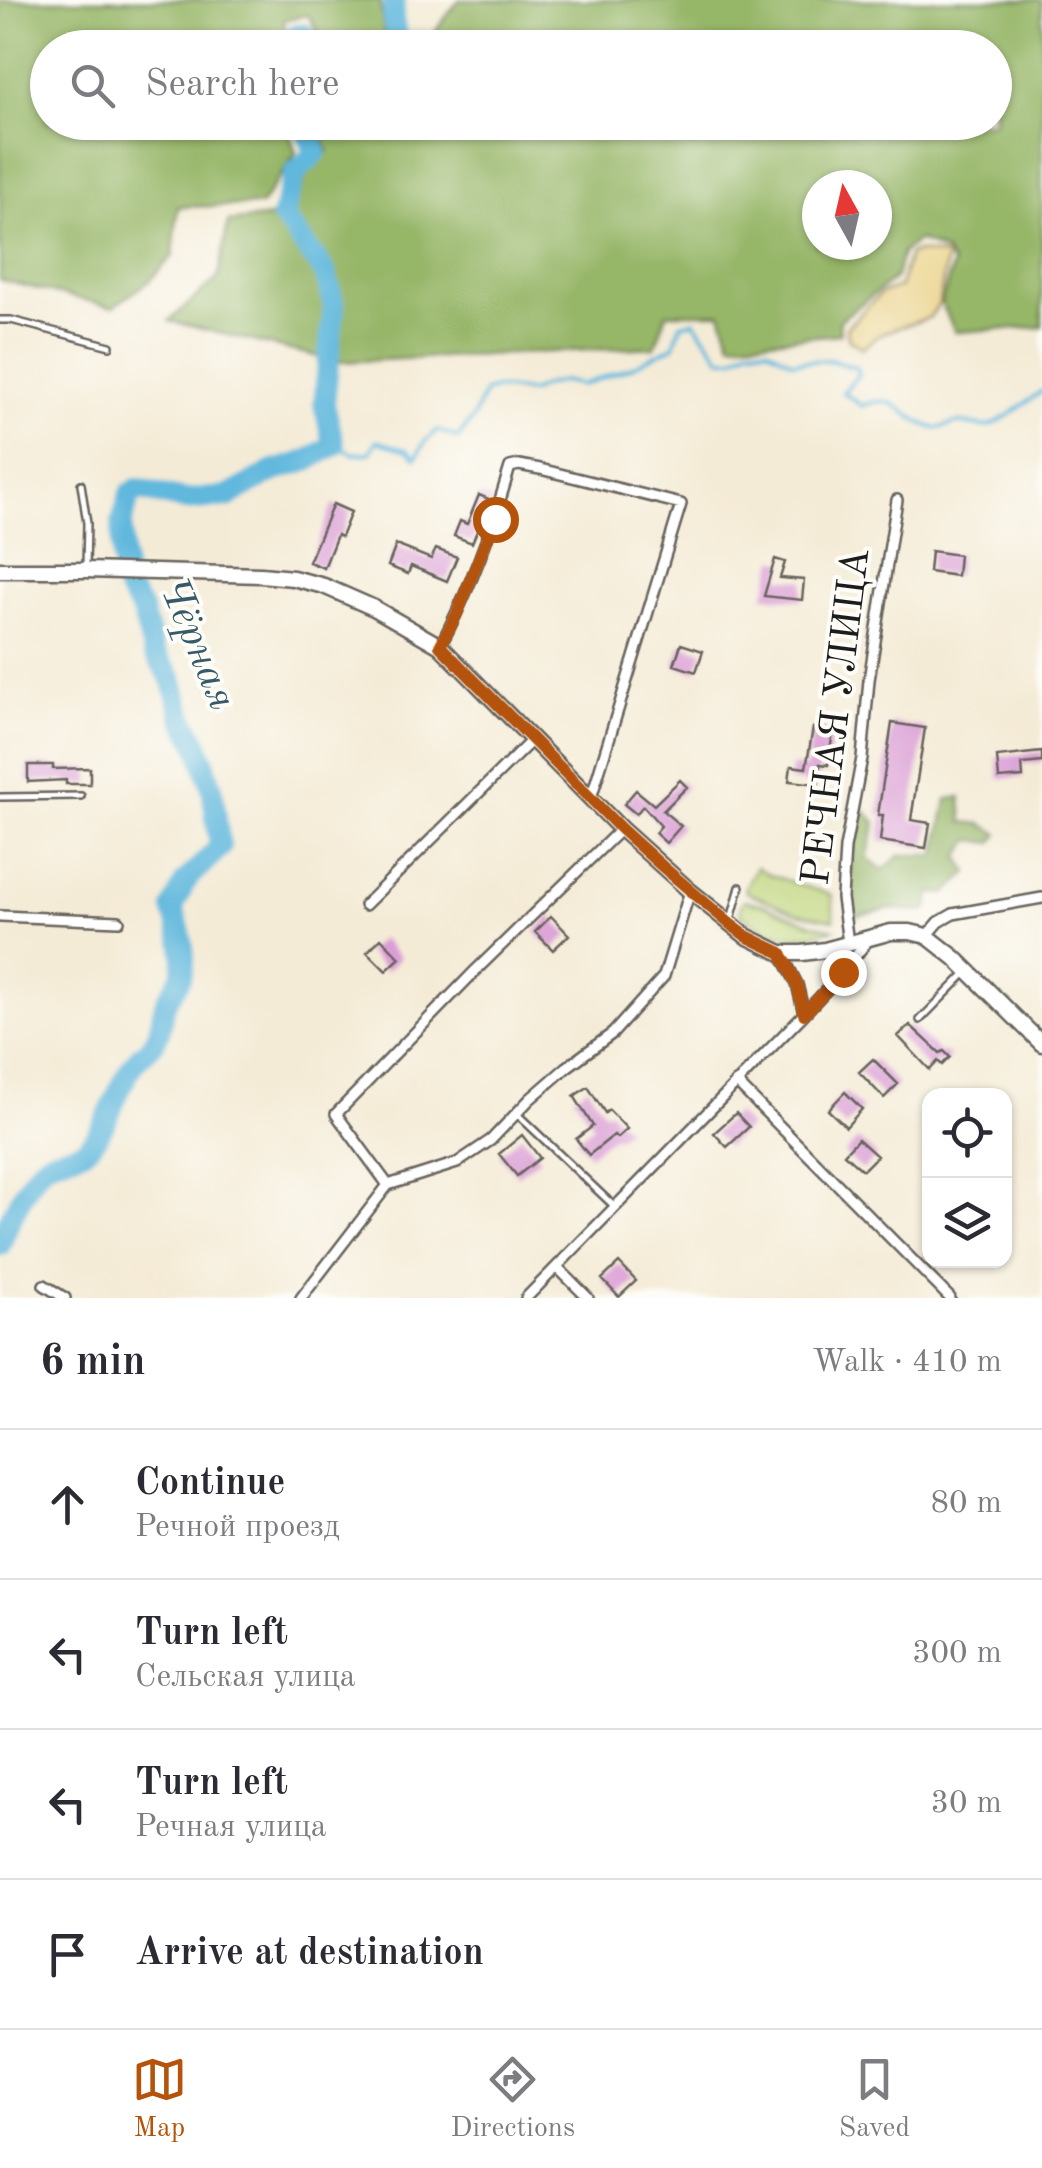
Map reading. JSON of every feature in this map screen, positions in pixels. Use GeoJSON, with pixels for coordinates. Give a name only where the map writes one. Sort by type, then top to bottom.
{"type":"FeatureCollection","features":[{"type":"Feature","properties":{"kind":"main road"},"geometry":{"type":"LineString","coordinates":[[0,570],[294,578],[324,586],[374,608],[440,646],[621,829],[746,936],[781,953],[802,954],[891,932],[928,936],[1042,1044]]}},
{"type":"Feature","properties":{"kind":"street"},"geometry":{"type":"LineString","coordinates":[[440,646],[495,519],[510,468],[519,465],[540,469],[681,504],[591,798]]}},
{"type":"Feature","properties":{"kind":"street","name":"РЕЧНАЯ УЛИЦА"},"geometry":{"type":"LineString","coordinates":[[848,943],[842,898],[845,848],[862,758],[869,680],[898,500]]}},
{"type":"Feature","properties":{"kind":"street"},"geometry":{"type":"LineString","coordinates":[[364,905],[533,740]]}},
{"type":"Feature","properties":{"kind":"street"},"geometry":{"type":"LineString","coordinates":[[388,1185],[336,1114],[621,829]]}},
{"type":"Feature","properties":{"kind":"street"},"geometry":{"type":"LineString","coordinates":[[301,1298],[388,1185],[456,1163],[492,1140],[530,1098],[613,1033],[664,976],[690,891]]}},
{"type":"Feature","properties":{"kind":"street"},"geometry":{"type":"LineString","coordinates":[[928,936],[939,922],[953,914],[1042,898]]}},
{"type":"Feature","properties":{"kind":"street"},"geometry":{"type":"LineString","coordinates":[[0,916],[119,922]]}},
{"type":"Feature","properties":{"kind":"street","name":"РЕЧНАЯ УЛИЦА"},"geometry":{"type":"LineString","coordinates":[[526,1298],[804,1014],[872,936]]}},
{"type":"Feature","properties":{"kind":"street"},"geometry":{"type":"LineString","coordinates":[[781,953],[797,984],[804,1014]]}},
{"type":"Feature","properties":{"kind":"street"},"geometry":{"type":"LineString","coordinates":[[736,1082],[950,1298]]}},
{"type":"Feature","properties":{"kind":"street"},"geometry":{"type":"LineString","coordinates":[[556,1267],[588,1298]]}},
{"type":"Feature","properties":{"kind":"street"},"geometry":{"type":"LineString","coordinates":[[44,1285],[65,1298]]}},
{"type":"Feature","properties":{"kind":"lane"},"geometry":{"type":"LineString","coordinates":[[0,320],[110,346]]}},
{"type":"Feature","properties":{"kind":"lane"},"geometry":{"type":"LineString","coordinates":[[81,484],[87,523],[86,570]]}},
{"type":"Feature","properties":{"kind":"lane"},"geometry":{"type":"LineString","coordinates":[[0,797],[82,796]]}},
{"type":"Feature","properties":{"kind":"lane"},"geometry":{"type":"LineString","coordinates":[[730,924],[740,887]]}},
{"type":"Feature","properties":{"kind":"lane"},"geometry":{"type":"LineString","coordinates":[[920,1020],[968,971]]}},
{"type":"Feature","properties":{"kind":"lane"},"geometry":{"type":"LineString","coordinates":[[516,1114],[615,1207]]}},
{"type":"Feature","properties":{"kind":"green space"},"geometry":{"type":"Polygon","coordinates":[[[0,0],[380,0],[384,30],[317,30],[308,15],[284,20],[285,30],[30,30],[30,140],[292,140],[296,153],[261,205],[178,207],[173,256],[148,282],[113,307],[0,280],[0,0]]]}},
{"type":"Feature","properties":{"kind":"green space"},"geometry":{"type":"Polygon","coordinates":[[[459,0],[1042,0],[1042,327],[955,332],[941,303],[953,265],[945,252],[919,240],[902,253],[896,277],[839,321],[840,334],[731,343],[721,313],[667,313],[655,347],[340,362],[169,321],[218,278],[228,222],[292,215],[304,178],[328,151],[323,140],[1012,140],[1012,30],[436,30],[459,0]]]}},
{"type":"Feature","properties":{"kind":"green space"},"geometry":{"type":"Polygon","coordinates":[[[961,797],[963,822],[982,824],[999,834],[992,843],[971,840],[959,856],[968,872],[946,894],[931,893],[927,911],[890,909],[852,917],[849,894],[853,831],[865,811],[876,822],[867,858],[883,870],[901,855],[936,855],[947,799],[961,797]]]}},
{"type":"Feature","properties":{"kind":"green space"},"geometry":{"type":"Polygon","coordinates":[[[756,867],[832,895],[834,920],[797,913],[746,892],[756,867]]]}},
{"type":"Feature","properties":{"kind":"green space"},"geometry":{"type":"Polygon","coordinates":[[[744,900],[834,929],[796,936],[775,933],[741,915],[744,900]]]}},
{"type":"Feature","properties":{"kind":"sand"},"geometry":{"type":"Polygon","coordinates":[[[909,254],[947,256],[939,304],[929,318],[882,333],[862,348],[849,339],[846,328],[881,293],[900,287],[909,254]]]}},
{"type":"Feature","properties":{"kind":"building"},"geometry":{"type":"Polygon","coordinates":[[[479,495],[491,500],[472,543],[454,536],[460,521],[467,524],[479,495]]]}},
{"type":"Feature","properties":{"kind":"building"},"geometry":{"type":"Polygon","coordinates":[[[333,504],[351,512],[324,568],[309,562],[333,504]]]}},
{"type":"Feature","properties":{"kind":"building"},"geometry":{"type":"Polygon","coordinates":[[[396,545],[431,559],[436,549],[457,557],[447,581],[411,566],[408,574],[388,566],[396,545]]]}},
{"type":"Feature","properties":{"kind":"building"},"geometry":{"type":"Polygon","coordinates":[[[931,551],[959,555],[957,576],[929,572],[931,551]]]}},
{"type":"Feature","properties":{"kind":"building"},"geometry":{"type":"Polygon","coordinates":[[[775,559],[785,562],[780,578],[804,580],[802,600],[764,596],[775,559]]]}},
{"type":"Feature","properties":{"kind":"building"},"geometry":{"type":"Polygon","coordinates":[[[681,644],[703,651],[696,672],[674,665],[681,644]]]}},
{"type":"Feature","properties":{"kind":"building"},"geometry":{"type":"Polygon","coordinates":[[[892,723],[925,728],[911,820],[930,823],[926,848],[880,841],[883,815],[878,815],[892,723]]]}},
{"type":"Feature","properties":{"kind":"building"},"geometry":{"type":"Polygon","coordinates":[[[813,728],[833,731],[828,765],[820,764],[818,784],[789,781],[791,766],[806,768],[813,728]]]}},
{"type":"Feature","properties":{"kind":"building"},"geometry":{"type":"Polygon","coordinates":[[[1042,752],[1042,762],[1022,764],[1023,777],[999,779],[997,757],[1042,752]]]}},
{"type":"Feature","properties":{"kind":"building"},"geometry":{"type":"Polygon","coordinates":[[[28,765],[90,768],[90,784],[66,784],[66,780],[28,782],[28,765]]]}},
{"type":"Feature","properties":{"kind":"building"},"geometry":{"type":"Polygon","coordinates":[[[680,780],[687,787],[663,811],[681,826],[666,843],[655,833],[661,826],[643,806],[636,814],[624,804],[636,790],[654,805],[680,780]]]}},
{"type":"Feature","properties":{"kind":"building"},"geometry":{"type":"Polygon","coordinates":[[[551,916],[569,935],[553,950],[535,932],[551,916]]]}},
{"type":"Feature","properties":{"kind":"building"},"geometry":{"type":"Polygon","coordinates":[[[381,938],[400,958],[386,971],[367,952],[381,938]]]}},
{"type":"Feature","properties":{"kind":"building"},"geometry":{"type":"Polygon","coordinates":[[[910,1025],[940,1053],[944,1051],[950,1057],[942,1065],[938,1061],[930,1070],[898,1036],[910,1025]]]}},
{"type":"Feature","properties":{"kind":"building"},"geometry":{"type":"Polygon","coordinates":[[[873,1059],[898,1084],[884,1098],[859,1072],[873,1059]]]}},
{"type":"Feature","properties":{"kind":"building"},"geometry":{"type":"Polygon","coordinates":[[[588,1087],[605,1113],[609,1110],[627,1129],[589,1155],[576,1139],[593,1126],[574,1096],[588,1087]]]}},
{"type":"Feature","properties":{"kind":"building"},"geometry":{"type":"Polygon","coordinates":[[[845,1092],[862,1109],[846,1127],[828,1110],[845,1092]]]}},
{"type":"Feature","properties":{"kind":"building"},"geometry":{"type":"Polygon","coordinates":[[[736,1113],[749,1127],[727,1147],[714,1133],[736,1113]]]}},
{"type":"Feature","properties":{"kind":"building"},"geometry":{"type":"Polygon","coordinates":[[[522,1135],[540,1158],[517,1176],[499,1154],[522,1135]]]}},
{"type":"Feature","properties":{"kind":"building"},"geometry":{"type":"Polygon","coordinates":[[[858,1139],[877,1156],[864,1169],[844,1154],[858,1139]]]}},
{"type":"Feature","properties":{"kind":"building"},"geometry":{"type":"Polygon","coordinates":[[[619,1263],[636,1281],[619,1297],[602,1279],[619,1263]]]}},
{"type":"Feature","properties":{"kind":"waterway","name":"Чёрная"},"geometry":{"type":"LineString","coordinates":[[394,0],[395,30]]}},
{"type":"Feature","properties":{"kind":"waterway","name":"Чёрная"},"geometry":{"type":"LineString","coordinates":[[0,1245],[20,1198],[35,1175],[50,1161],[78,1153],[94,1140],[128,1072],[156,1039],[166,1002],[183,969],[183,946],[173,908],[185,882],[220,847],[212,788],[199,747],[183,717],[172,679],[154,653],[142,611],[127,588],[122,522],[130,494],[137,489],[184,500],[227,497],[334,445],[324,404],[334,305],[325,272],[282,216],[295,173],[316,152],[310,140]]}},
{"type":"Feature","properties":{"kind":"waterway"},"geometry":{"type":"LineString","coordinates":[[334,445],[354,454],[370,453],[376,441],[407,450],[416,458],[437,430],[458,438],[485,392],[497,388],[531,392],[563,381],[582,385],[674,346],[681,324],[694,321],[721,358],[733,358],[750,348],[767,348],[793,362],[830,360],[857,368],[858,375],[843,392],[862,406],[890,403],[936,428],[961,423],[994,424],[1042,391]]}},
{"type":"Feature","properties":{"kind":"route"},"geometry":{"type":"LineString","coordinates":[[495,519],[440,646],[663,867],[746,936],[781,953],[797,984],[804,1014],[843,972]]}}]}
